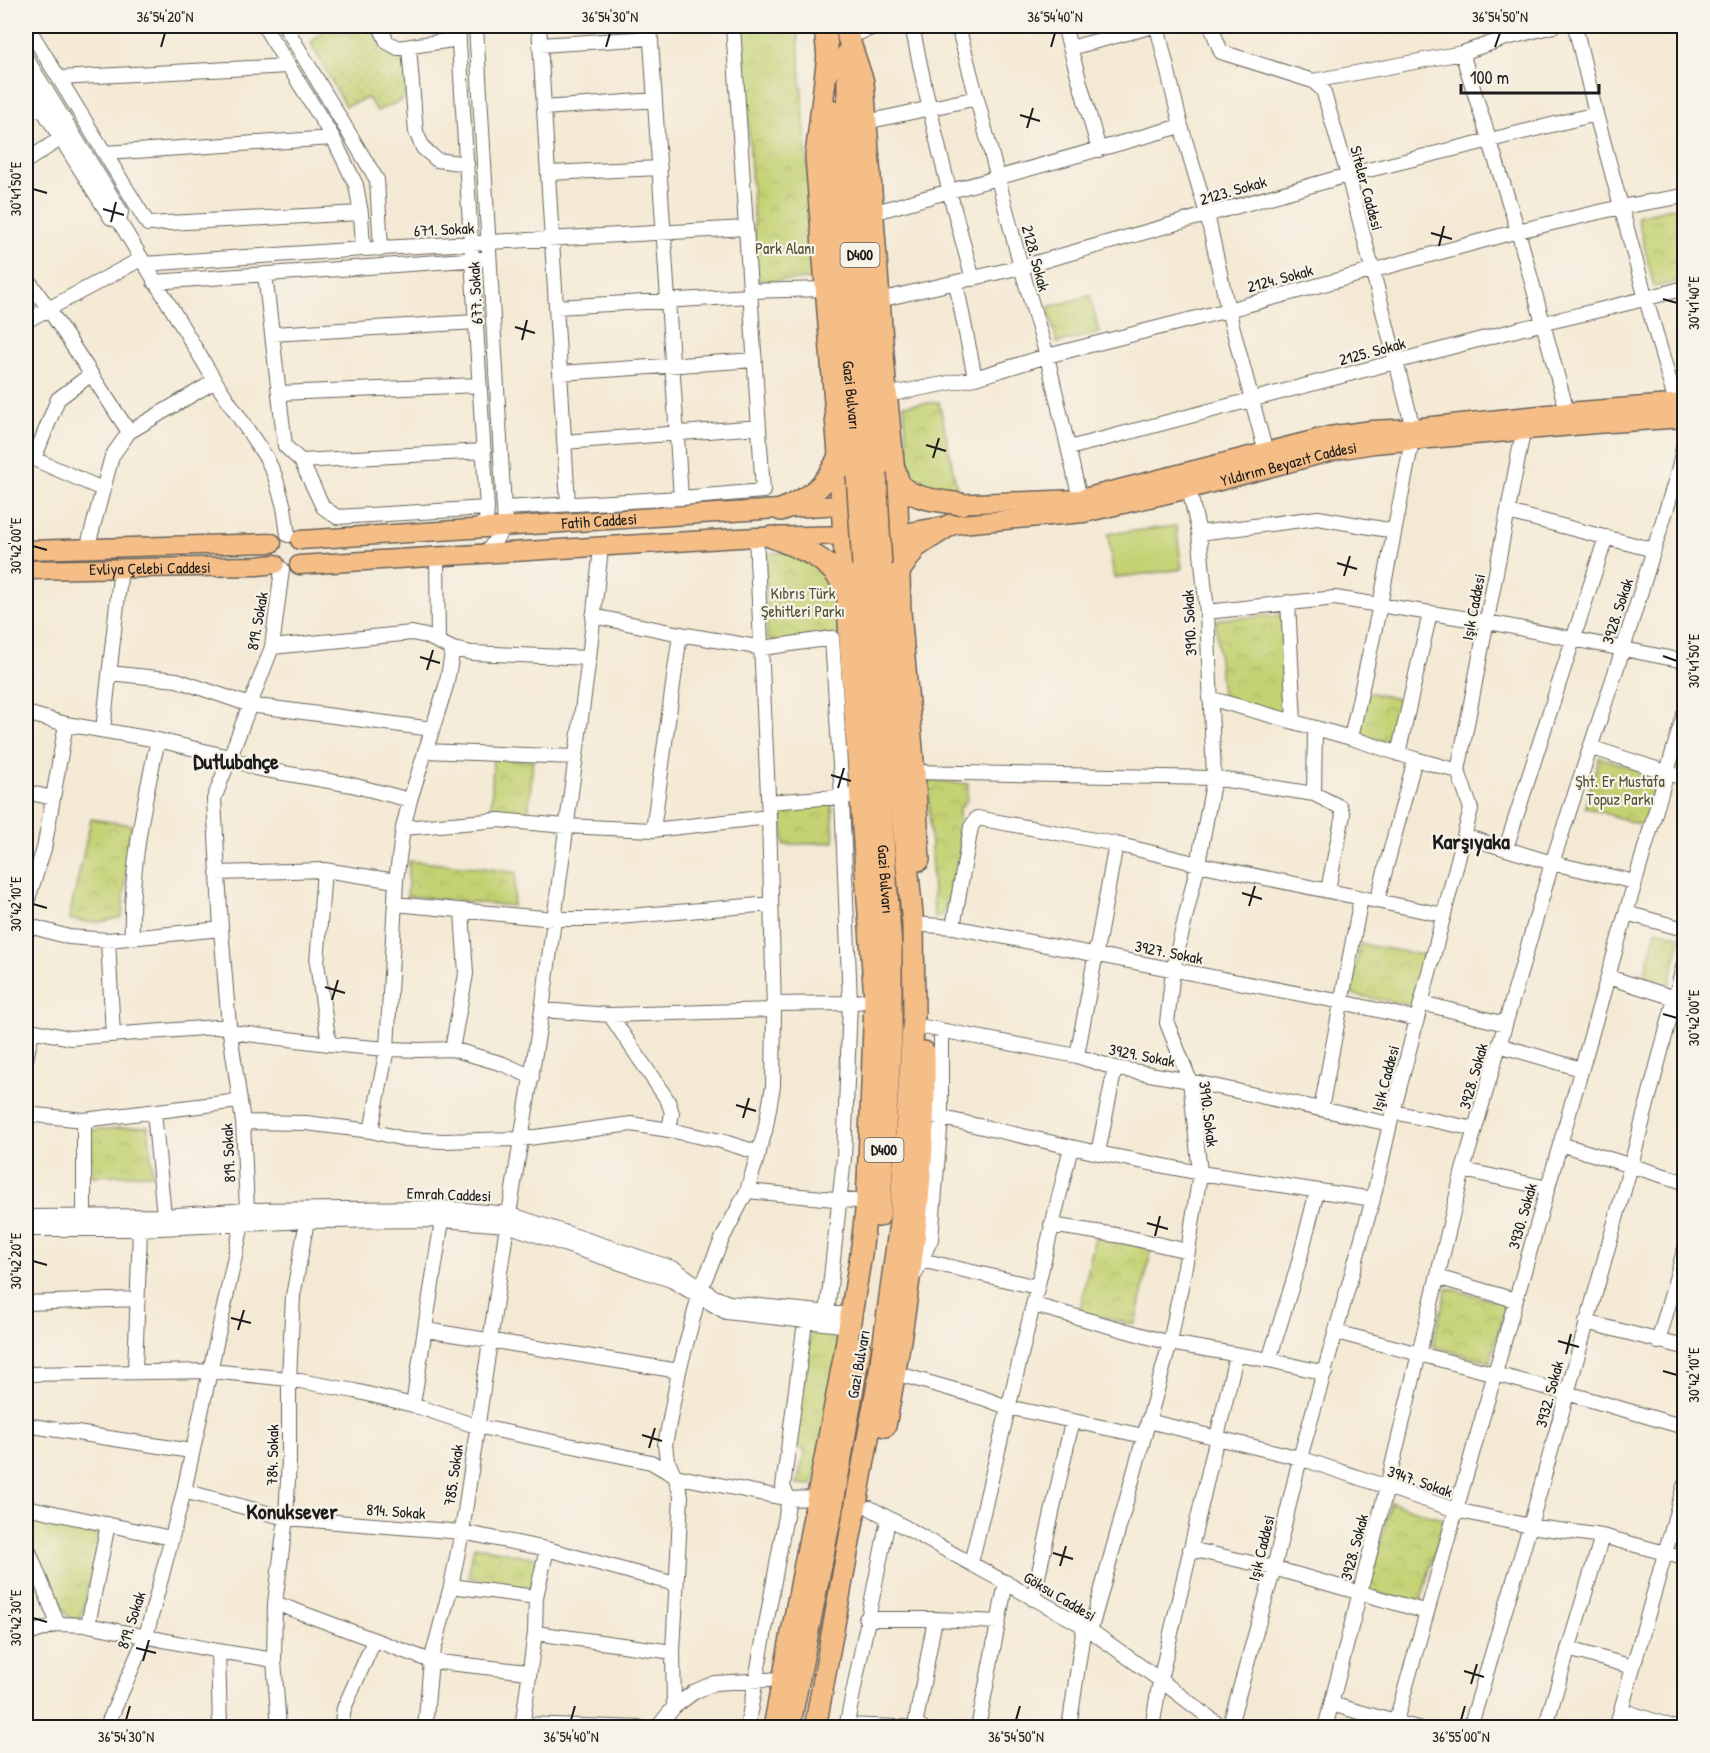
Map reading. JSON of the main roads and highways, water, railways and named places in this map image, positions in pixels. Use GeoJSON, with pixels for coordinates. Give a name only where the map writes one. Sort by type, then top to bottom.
{"type":"FeatureCollection","features":[{"type":"Feature","properties":{"kind":"highway","name":"Gazi Bulvarı"},"geometry":{"type":"LineString","coordinates":[[815,1728],[879,1378],[900,1222],[914,1014],[913,924],[881,568],[867,474],[855,424],[841,288],[825,26]]}},
{"type":"Feature","properties":{"kind":"highway","name":"Gazi Bulvarı"},"geometry":{"type":"LineString","coordinates":[[847,29],[848,128],[867,474]]}},
{"type":"Feature","properties":{"kind":"highway"},"geometry":{"type":"LineString","coordinates":[[847,29],[863,82],[886,395],[898,502],[897,534],[881,568],[914,772],[920,853],[913,924]]}},
{"type":"Feature","properties":{"kind":"highway"},"geometry":{"type":"LineString","coordinates":[[774,1728],[861,1254],[867,1202],[875,999],[852,796],[847,593],[816,156],[828,56]]}},
{"type":"Feature","properties":{"kind":"highway"},"geometry":{"type":"LineString","coordinates":[[781,510],[807,499],[828,478],[839,455]]}},
{"type":"Feature","properties":{"kind":"highway"},"geometry":{"type":"LineString","coordinates":[[892,456],[899,483],[904,489],[921,497],[961,504]]}},
{"type":"Feature","properties":{"kind":"highway"},"geometry":{"type":"LineString","coordinates":[[881,568],[950,525]]}},
{"type":"Feature","properties":{"kind":"highway"},"geometry":{"type":"LineString","coordinates":[[764,537],[826,562],[839,576],[847,593]]}},
{"type":"Feature","properties":{"kind":"highway","name":"Gazi Bulvarı"},"geometry":{"type":"LineString","coordinates":[[789,1728],[863,1336],[881,1207],[891,1035],[891,948],[881,795],[881,568]]}},
{"type":"Feature","properties":{"kind":"highway"},"geometry":{"type":"LineString","coordinates":[[852,796],[891,948]]}},
{"type":"Feature","properties":{"kind":"highway"},"geometry":{"type":"LineString","coordinates":[[840,1727],[870,1508],[909,1286],[933,1116],[932,1028],[914,972]]}},
{"type":"Feature","properties":{"kind":"main road","name":"Yıldırım Beyazıt Caddesi"},"geometry":{"type":"LineString","coordinates":[[897,534],[950,525],[1084,513],[1189,489],[1337,450],[1412,435],[1680,398]]}},
{"type":"Feature","properties":{"kind":"main road","name":"Yıldırım Beyazıt Caddesi"},"geometry":{"type":"LineString","coordinates":[[898,502],[961,504],[1080,499],[1329,436],[1371,430],[1412,435],[1523,432],[1595,424],[1680,398]]}},
{"type":"Feature","properties":{"kind":"main road","name":"Fatih Caddesi"},"geometry":{"type":"LineString","coordinates":[[26,550],[87,549],[474,529],[898,502]]}},
{"type":"Feature","properties":{"kind":"main road","name":"Fatih Caddesi"},"geometry":{"type":"LineString","coordinates":[[285,566],[764,537],[897,534]]}},
{"type":"Feature","properties":{"kind":"main road"},"geometry":{"type":"LineString","coordinates":[[287,539],[305,552],[285,566],[270,556],[287,539]]}},
{"type":"Feature","properties":{"kind":"main road","name":"Evliya Çelebi Caddesi"},"geometry":{"type":"LineString","coordinates":[[26,570],[285,566]]}},
{"type":"Feature","properties":{"kind":"district","name":"Dutlubahçe"},"geometry":{"type":"Point","coordinates":[236,761]}},
{"type":"Feature","properties":{"kind":"district","name":"Karşıyaka"},"geometry":{"type":"Point","coordinates":[1471,841]}},
{"type":"Feature","properties":{"kind":"district","name":"Konuksever"},"geometry":{"type":"Point","coordinates":[292,1511]}},
{"type":"Feature","properties":{"kind":"park label","name":"Park Alanı"},"geometry":{"type":"Point","coordinates":[785,248]}},
{"type":"Feature","properties":{"kind":"park label","name":"Kıbrıs Türk Şehitleri Parkı"},"geometry":{"type":"Point","coordinates":[803,602]}},
{"type":"Feature","properties":{"kind":"park label","name":"Şht. Er Mustafa Topuz Parkı"},"geometry":{"type":"Point","coordinates":[1620,790]}}]}
